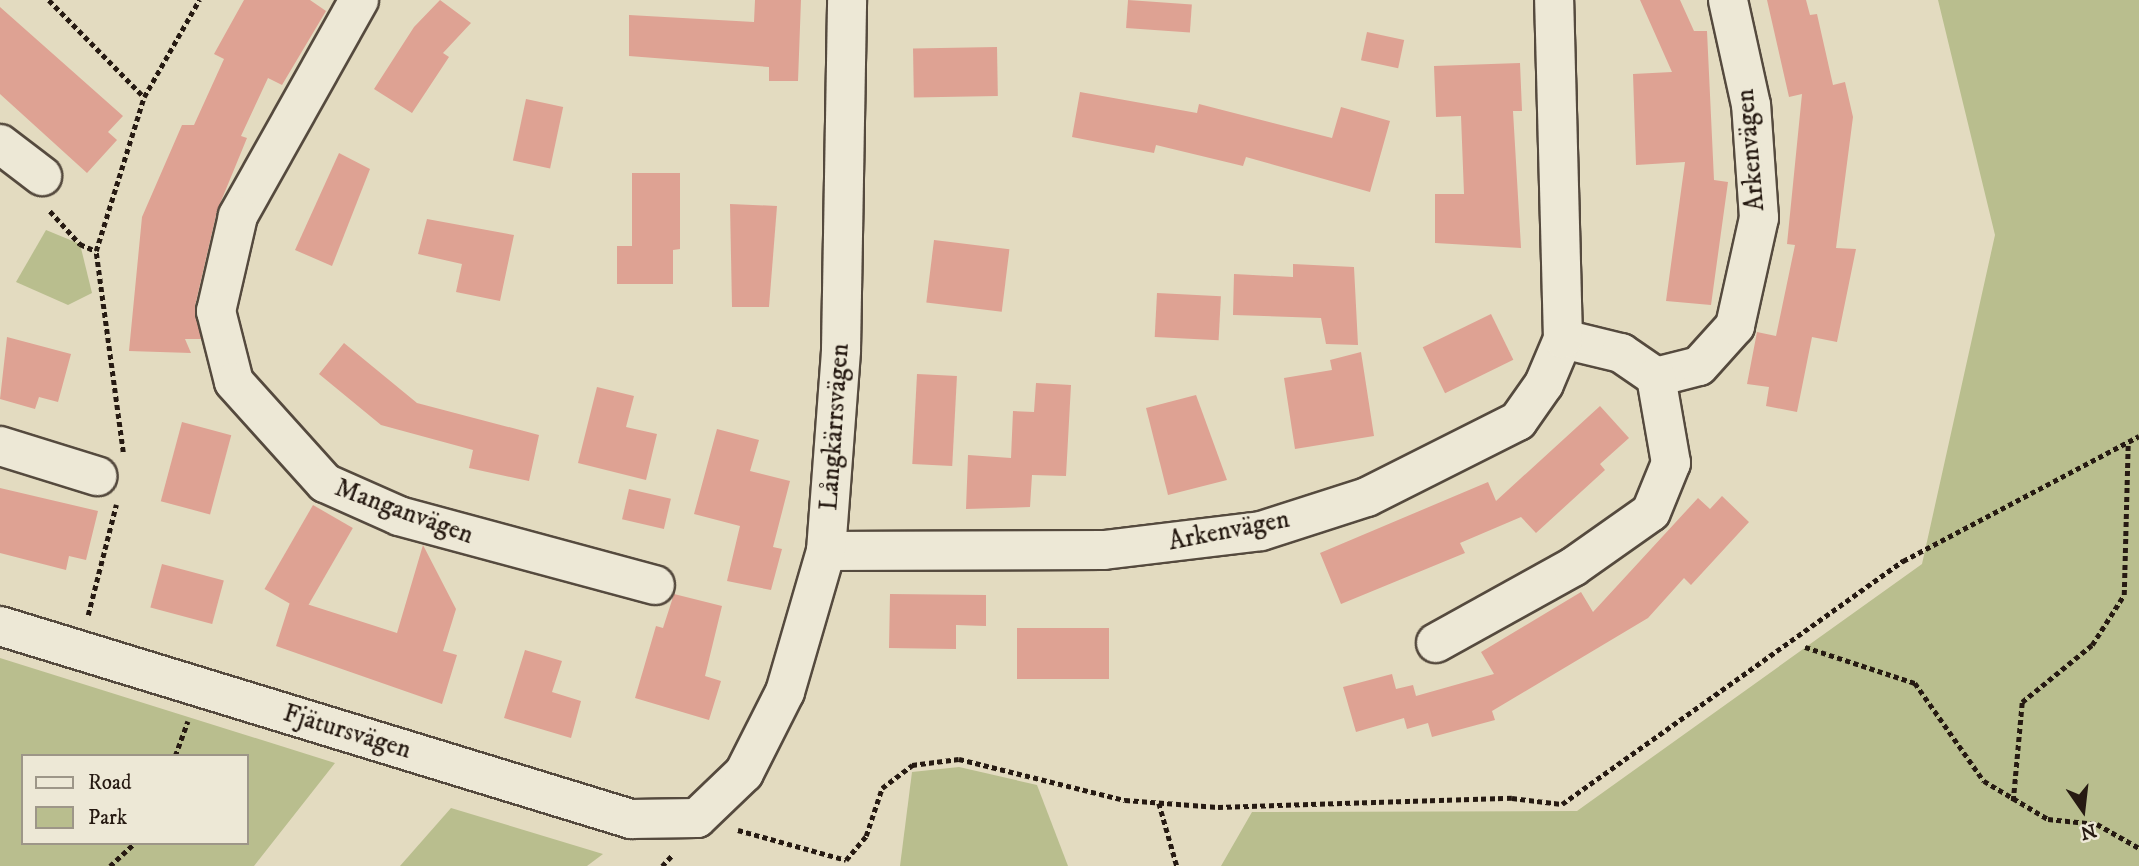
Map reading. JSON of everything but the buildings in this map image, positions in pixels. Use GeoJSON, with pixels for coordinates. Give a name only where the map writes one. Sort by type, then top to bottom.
{"type":"FeatureCollection","features":[{"type":"Feature","properties":{"kind":"street","name":"Manganvägen"},"geometry":{"type":"LineString","coordinates":[[359,0],[238,216],[216,311],[234,382],[325,483],[423,523],[655,584]]}},
{"type":"Feature","properties":{"kind":"street","name":"Långkärrsvägen"},"geometry":{"type":"LineString","coordinates":[[697,818],[744,773],[785,692],[825,551],[841,350],[847,0]]}},
{"type":"Feature","properties":{"kind":"street","name":"Arkenvägen"},"geometry":{"type":"LineString","coordinates":[[825,551],[1104,550],[1261,531],[1367,497],[1518,421],[1544,384],[1563,339],[1554,0]]}},
{"type":"Feature","properties":{"kind":"street","name":"Arkenvägen"},"geometry":{"type":"LineString","coordinates":[[1656,377],[1699,366],[1735,326],[1759,218],[1751,105],[1728,0]]}},
{"type":"Feature","properties":{"kind":"street"},"geometry":{"type":"LineString","coordinates":[[0,144],[42,176]]}},
{"type":"Feature","properties":{"kind":"street"},"geometry":{"type":"LineString","coordinates":[[1436,643],[1573,567],[1651,512],[1671,463],[1656,377],[1621,354],[1563,339]]}},
{"type":"Feature","properties":{"kind":"street"},"geometry":{"type":"LineString","coordinates":[[0,446],[113,477]]}},
{"type":"Feature","properties":{"kind":"street","name":"Fjätursvägen"},"geometry":{"type":"LineString","coordinates":[[0,626],[631,819],[697,818]]}},
{"type":"Feature","properties":{"kind":"path"},"geometry":{"type":"LineString","coordinates":[[49,0],[144,97]]}},
{"type":"Feature","properties":{"kind":"path"},"geometry":{"type":"LineString","coordinates":[[79,650],[113,477],[96,251],[144,97],[199,0]]}},
{"type":"Feature","properties":{"kind":"path"},"geometry":{"type":"LineString","coordinates":[[42,176],[43,204],[80,244],[96,251]]}},
{"type":"Feature","properties":{"kind":"path"},"geometry":{"type":"LineString","coordinates":[[697,818],[846,860],[866,836],[882,788],[912,765],[959,759],[1158,803],[1355,806],[1512,797],[1562,804],[1903,561],[2139,436]]}},
{"type":"Feature","properties":{"kind":"path"},"geometry":{"type":"LineString","coordinates":[[2012,801],[2022,702],[2092,645],[2124,595],[2128,442]]}},
{"type":"Feature","properties":{"kind":"path"},"geometry":{"type":"LineString","coordinates":[[1805,648],[1915,683],[1955,747],[1984,781],[2012,801],[2048,819],[2096,824],[2139,848]]}},
{"type":"Feature","properties":{"kind":"path"},"geometry":{"type":"LineString","coordinates":[[1158,803],[1177,866]]}},
{"type":"Feature","properties":{"kind":"path"},"geometry":{"type":"LineString","coordinates":[[110,866],[133,845]]}},
{"type":"Feature","properties":{"kind":"green space"},"geometry":{"type":"Polygon","coordinates":[[[1938,0],[2139,0],[2139,866],[1221,866],[1252,812],[1577,811],[1922,564],[1995,235],[1938,0]]]}},
{"type":"Feature","properties":{"kind":"green space"},"geometry":{"type":"Polygon","coordinates":[[[46,230],[80,244],[92,293],[68,305],[16,282],[46,230]]]}},
{"type":"Feature","properties":{"kind":"green space"},"geometry":{"type":"Polygon","coordinates":[[[0,658],[335,763],[254,866],[0,866],[0,658]]]}},
{"type":"Feature","properties":{"kind":"green space"},"geometry":{"type":"Polygon","coordinates":[[[959,767],[1037,785],[1068,866],[900,866],[912,772],[959,767]]]}},
{"type":"Feature","properties":{"kind":"green space"},"geometry":{"type":"Polygon","coordinates":[[[451,808],[603,854],[587,866],[400,866],[451,808]]]}}]}
